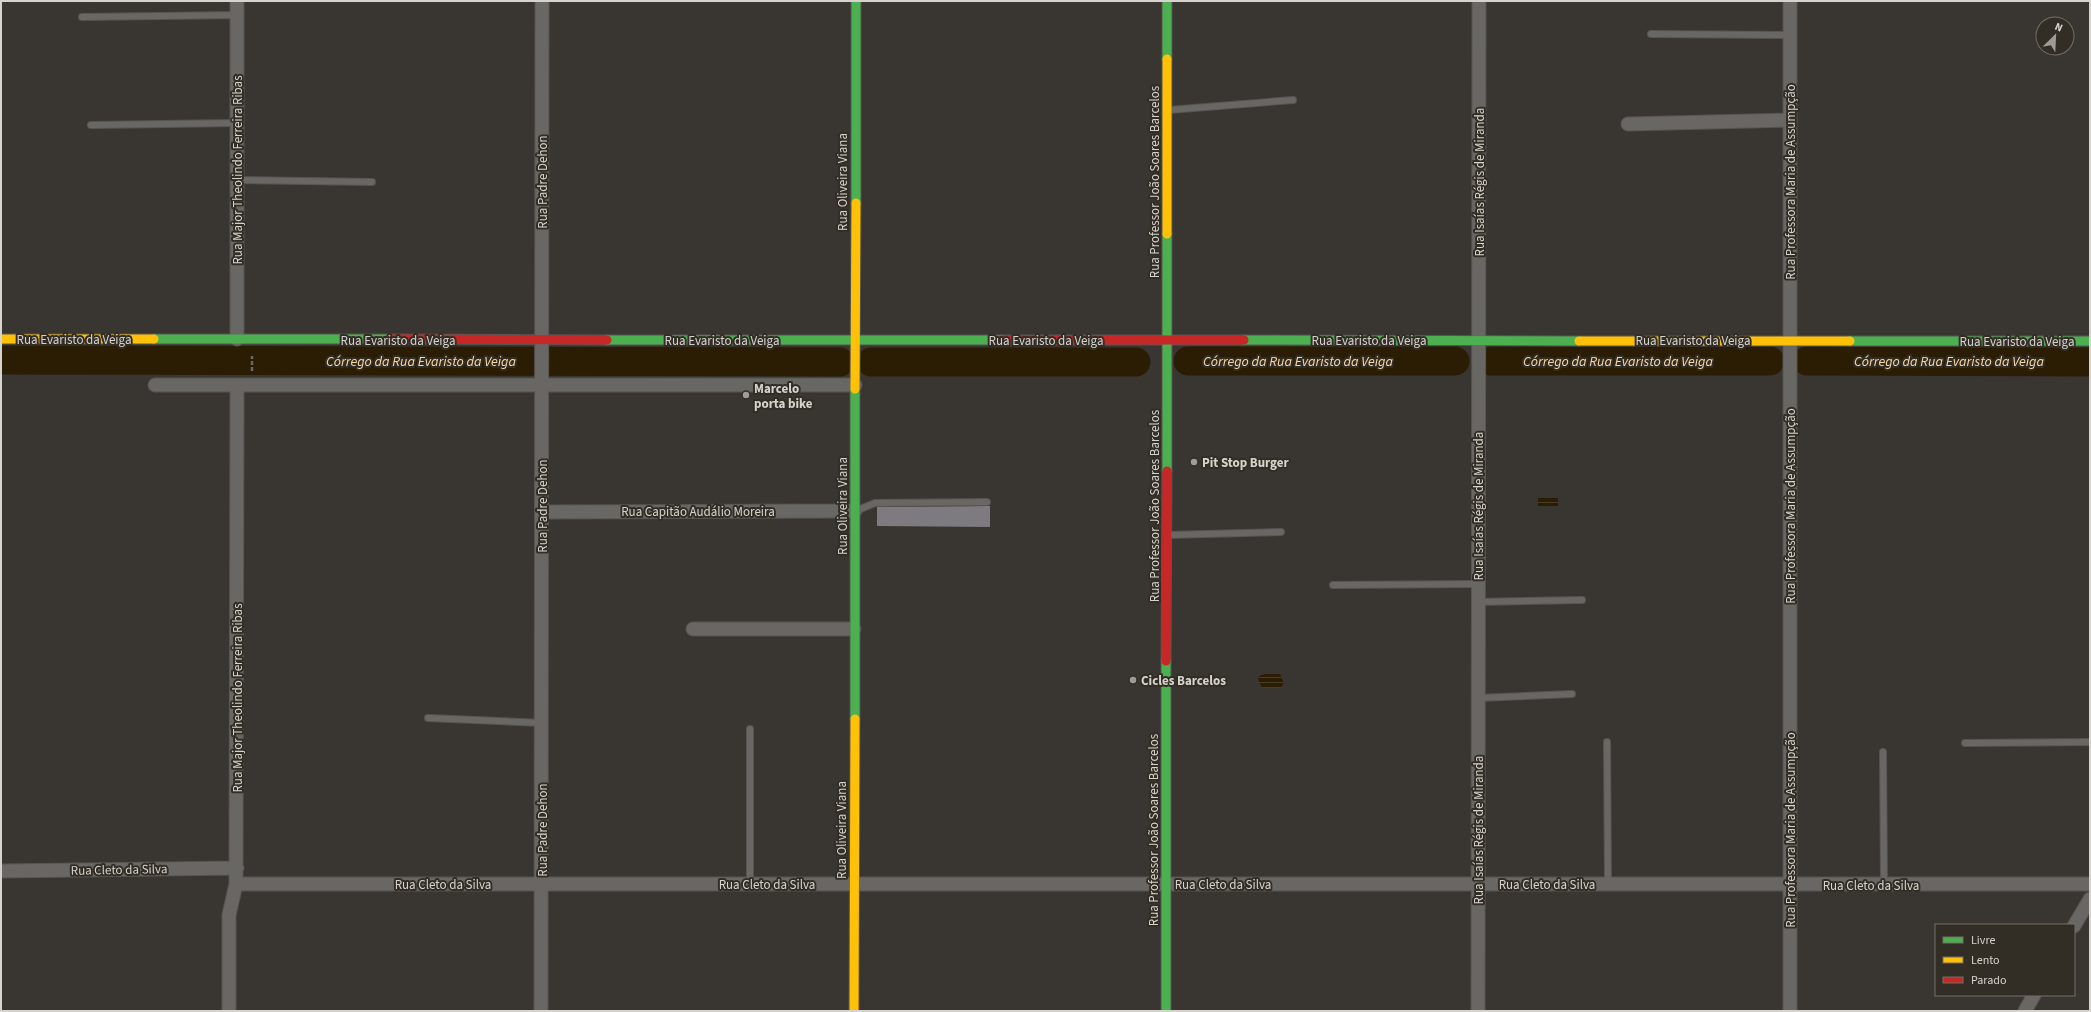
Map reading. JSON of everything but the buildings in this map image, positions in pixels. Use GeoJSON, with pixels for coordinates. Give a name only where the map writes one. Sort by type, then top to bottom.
{"type":"FeatureCollection","features":[{"type":"Feature","properties":{"kind":"street","name":"Rua Major Theolindo Ferreira Ribas"},"geometry":{"type":"LineString","coordinates":[[237,1],[237,340]]}},
{"type":"Feature","properties":{"kind":"street","name":"Rua Padre Dehon"},"geometry":{"type":"LineString","coordinates":[[541,1011],[542,1]]}},
{"type":"Feature","properties":{"kind":"street","name":"Rua Oliveira Viana"},"geometry":{"type":"LineString","coordinates":[[854,1011],[856,1]]}},
{"type":"Feature","properties":{"kind":"street","name":"Rua Professor João Soares Barcelos"},"geometry":{"type":"LineString","coordinates":[[1166,1011],[1167,1]]}},
{"type":"Feature","properties":{"kind":"street","name":"Rua Isaías Régis de Miranda"},"geometry":{"type":"LineString","coordinates":[[1478,1011],[1479,1]]}},
{"type":"Feature","properties":{"kind":"street","name":"Rua Professora Maria de Assumpção"},"geometry":{"type":"LineString","coordinates":[[1790,1],[1790,1011]]}},
{"type":"Feature","properties":{"kind":"street"},"geometry":{"type":"LineString","coordinates":[[1628,124],[1790,120]]}},
{"type":"Feature","properties":{"kind":"street","name":"Rua Evaristo da Veiga"},"geometry":{"type":"LineString","coordinates":[[1,339],[2090,341]]}},
{"type":"Feature","properties":{"kind":"street"},"geometry":{"type":"LineString","coordinates":[[155,385],[855,385]]}},
{"type":"Feature","properties":{"kind":"street","name":"Rua Major Theolindo Ferreira Ribas"},"geometry":{"type":"LineString","coordinates":[[228,1011],[229,915],[236,884],[237,868],[237,385]]}},
{"type":"Feature","properties":{"kind":"street","name":"Rua Capitão Audálio Moreira"},"geometry":{"type":"LineString","coordinates":[[542,512],[855,511]]}},
{"type":"Feature","properties":{"kind":"street"},"geometry":{"type":"LineString","coordinates":[[693,629],[854,629]]}},
{"type":"Feature","properties":{"kind":"street","name":"Rua Cleto da Silva"},"geometry":{"type":"LineString","coordinates":[[1,871],[237,868]]}},
{"type":"Feature","properties":{"kind":"street","name":"Rua Cleto da Silva"},"geometry":{"type":"LineString","coordinates":[[236,884],[2090,884]]}},
{"type":"Feature","properties":{"kind":"street"},"geometry":{"type":"LineString","coordinates":[[2075,924],[2090,899]]}},
{"type":"Feature","properties":{"kind":"street"},"geometry":{"type":"LineString","coordinates":[[2025,1011],[2033,996]]}},
{"type":"Feature","properties":{"kind":"lane"},"geometry":{"type":"LineString","coordinates":[[82,17],[237,15]]}},
{"type":"Feature","properties":{"kind":"lane"},"geometry":{"type":"LineString","coordinates":[[1650,34],[1790,35]]}},
{"type":"Feature","properties":{"kind":"lane"},"geometry":{"type":"LineString","coordinates":[[1167,110],[1293,100]]}},
{"type":"Feature","properties":{"kind":"lane"},"geometry":{"type":"LineString","coordinates":[[92,125],[237,123]]}},
{"type":"Feature","properties":{"kind":"lane"},"geometry":{"type":"LineString","coordinates":[[237,180],[372,182]]}},
{"type":"Feature","properties":{"kind":"lane"},"geometry":{"type":"LineString","coordinates":[[855,511],[876,503],[987,502]]}},
{"type":"Feature","properties":{"kind":"lane"},"geometry":{"type":"LineString","coordinates":[[1167,535],[1281,532]]}},
{"type":"Feature","properties":{"kind":"lane"},"geometry":{"type":"LineString","coordinates":[[1333,585],[1478,584]]}},
{"type":"Feature","properties":{"kind":"lane"},"geometry":{"type":"LineString","coordinates":[[1478,602],[1582,600]]}},
{"type":"Feature","properties":{"kind":"lane"},"geometry":{"type":"LineString","coordinates":[[1478,698],[1572,694]]}},
{"type":"Feature","properties":{"kind":"lane"},"geometry":{"type":"LineString","coordinates":[[428,718],[542,723]]}},
{"type":"Feature","properties":{"kind":"lane"},"geometry":{"type":"LineString","coordinates":[[750,728],[750,884]]}},
{"type":"Feature","properties":{"kind":"lane"},"geometry":{"type":"LineString","coordinates":[[1607,742],[1608,884]]}},
{"type":"Feature","properties":{"kind":"lane"},"geometry":{"type":"LineString","coordinates":[[1965,743],[2090,742]]}},
{"type":"Feature","properties":{"kind":"lane"},"geometry":{"type":"LineString","coordinates":[[1883,752],[1884,884]]}},
{"type":"Feature","properties":{"kind":"path"},"geometry":{"type":"LineString","coordinates":[[252,340],[252,385]]}},
{"type":"Feature","properties":{"kind":"shaded area"},"geometry":{"type":"Polygon","coordinates":[[[1538,498],[1558,498],[1558,506],[1538,506],[1538,498]]]}},
{"type":"Feature","properties":{"kind":"shaded area"},"geometry":{"type":"Polygon","coordinates":[[[1265,674],[1280,674],[1283,685],[1280,688],[1262,688],[1258,679],[1259,676],[1265,674]]]}},
{"type":"Feature","properties":{"kind":"waterway","name":"Córrego da Rua Evaristo da Veiga"},"geometry":{"type":"LineString","coordinates":[[1,360],[840,362]]}},
{"type":"Feature","properties":{"kind":"waterway","name":"Córrego da Rua Evaristo da Veiga"},"geometry":{"type":"LineString","coordinates":[[1188,361],[1455,361]]}},
{"type":"Feature","properties":{"kind":"waterway","name":"Córrego da Rua Evaristo da Veiga"},"geometry":{"type":"LineString","coordinates":[[1491,361],[1770,361]]}},
{"type":"Feature","properties":{"kind":"waterway","name":"Córrego da Rua Evaristo da Veiga"},"geometry":{"type":"LineString","coordinates":[[1807,361],[2090,362]]}},
{"type":"Feature","properties":{"kind":"waterway","name":"Córrego da Rua Evaristo da Veiga"},"geometry":{"type":"LineString","coordinates":[[871,362],[1136,362]]}},
{"type":"Feature","properties":{"kind":"traffic: fast"},"geometry":{"type":"LineString","coordinates":[[856,1],[856,203]]}},
{"type":"Feature","properties":{"kind":"traffic: fast"},"geometry":{"type":"LineString","coordinates":[[1167,1],[1167,59]]}},
{"type":"Feature","properties":{"kind":"traffic: fast"},"geometry":{"type":"LineString","coordinates":[[1167,234],[1167,471]]}},
{"type":"Feature","properties":{"kind":"traffic: fast"},"geometry":{"type":"LineString","coordinates":[[154,339],[389,339]]}},
{"type":"Feature","properties":{"kind":"traffic: fast"},"geometry":{"type":"LineString","coordinates":[[607,340],[1002,340]]}},
{"type":"Feature","properties":{"kind":"traffic: fast"},"geometry":{"type":"LineString","coordinates":[[1244,340],[1579,341]]}},
{"type":"Feature","properties":{"kind":"traffic: fast"},"geometry":{"type":"LineString","coordinates":[[1850,341],[2090,341]]}},
{"type":"Feature","properties":{"kind":"traffic: fast"},"geometry":{"type":"LineString","coordinates":[[855,389],[855,719]]}},
{"type":"Feature","properties":{"kind":"traffic: fast"},"geometry":{"type":"LineString","coordinates":[[1166,661],[1166,1011]]}},
{"type":"Feature","properties":{"kind":"traffic: slow"},"geometry":{"type":"LineString","coordinates":[[1167,59],[1167,234]]}},
{"type":"Feature","properties":{"kind":"traffic: slow"},"geometry":{"type":"LineString","coordinates":[[855,389],[856,203]]}},
{"type":"Feature","properties":{"kind":"traffic: slow"},"geometry":{"type":"LineString","coordinates":[[1,339],[154,339]]}},
{"type":"Feature","properties":{"kind":"traffic: slow"},"geometry":{"type":"LineString","coordinates":[[1579,341],[1850,341]]}},
{"type":"Feature","properties":{"kind":"traffic: slow"},"geometry":{"type":"LineString","coordinates":[[854,1011],[855,719]]}},
{"type":"Feature","properties":{"kind":"traffic: jam"},"geometry":{"type":"LineString","coordinates":[[389,339],[607,340]]}},
{"type":"Feature","properties":{"kind":"traffic: jam"},"geometry":{"type":"LineString","coordinates":[[1002,340],[1244,340]]}},
{"type":"Feature","properties":{"kind":"traffic: jam"},"geometry":{"type":"LineString","coordinates":[[1166,661],[1167,471]]}},
{"type":"Feature","properties":{"kind":"place","name":"Marcelo porta bike"},"geometry":{"type":"Point","coordinates":[746,395]}},
{"type":"Feature","properties":{"kind":"place","name":"Pit Stop Burger"},"geometry":{"type":"Point","coordinates":[1194,462]}},
{"type":"Feature","properties":{"kind":"place","name":"Cicles Barcelos"},"geometry":{"type":"Point","coordinates":[1133,680]}}]}
